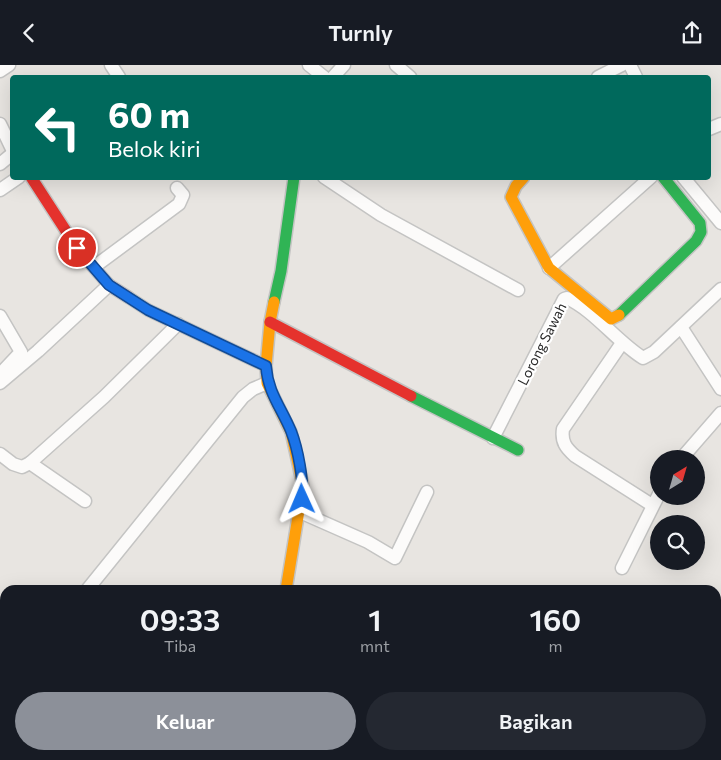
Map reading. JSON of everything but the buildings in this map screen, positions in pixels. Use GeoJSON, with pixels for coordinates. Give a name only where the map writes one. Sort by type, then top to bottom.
{"type":"FeatureCollection","features":[{"type":"Feature","properties":{"kind":"street"},"geometry":{"type":"LineString","coordinates":[[0,71],[8,65]]}},
{"type":"Feature","properties":{"kind":"street"},"geometry":{"type":"LineString","coordinates":[[309,65],[322,75]]}},
{"type":"Feature","properties":{"kind":"street"},"geometry":{"type":"LineString","coordinates":[[334,75],[344,65]]}},
{"type":"Feature","properties":{"kind":"street"},"geometry":{"type":"LineString","coordinates":[[396,65],[408,75]]}},
{"type":"Feature","properties":{"kind":"street"},"geometry":{"type":"LineString","coordinates":[[602,75],[622,65]]}},
{"type":"Feature","properties":{"kind":"street"},"geometry":{"type":"LineString","coordinates":[[0,124],[10,145]]}},
{"type":"Feature","properties":{"kind":"street"},"geometry":{"type":"LineString","coordinates":[[0,190],[15,180]]}},
{"type":"Feature","properties":{"kind":"street"},"geometry":{"type":"LineString","coordinates":[[33,180],[77,248],[109,285],[148,310],[266,366]]}},
{"type":"Feature","properties":{"kind":"street"},"geometry":{"type":"LineString","coordinates":[[287,585],[304,487],[291,432],[267,383],[266,366],[270,322],[281,271],[294,180]]}},
{"type":"Feature","properties":{"kind":"street"},"geometry":{"type":"LineString","coordinates":[[328,180],[381,215],[518,290]]}},
{"type":"Feature","properties":{"kind":"street"},"geometry":{"type":"LineString","coordinates":[[521,180],[511,197],[549,268],[611,319],[622,313],[696,241],[702,229],[700,223],[665,180]]}},
{"type":"Feature","properties":{"kind":"street"},"geometry":{"type":"LineString","coordinates":[[549,268],[648,180]]}},
{"type":"Feature","properties":{"kind":"street"},"geometry":{"type":"LineString","coordinates":[[685,180],[721,223]]}},
{"type":"Feature","properties":{"kind":"street"},"geometry":{"type":"LineString","coordinates":[[94,267],[179,204],[182,195],[177,188]]}},
{"type":"Feature","properties":{"kind":"street"},"geometry":{"type":"LineString","coordinates":[[0,383],[38,351],[109,285]]}},
{"type":"Feature","properties":{"kind":"street","name":"Lorong Sawah"},"geometry":{"type":"LineString","coordinates":[[493,437],[564,299],[567,298],[577,304],[622,343],[643,358],[654,352],[721,289]]}},
{"type":"Feature","properties":{"kind":"street"},"geometry":{"type":"LineString","coordinates":[[0,316],[21,352],[0,374]]}},
{"type":"Feature","properties":{"kind":"street"},"geometry":{"type":"LineString","coordinates":[[270,322],[518,450]]}},
{"type":"Feature","properties":{"kind":"street"},"geometry":{"type":"LineString","coordinates":[[0,454],[13,464],[22,467],[30,463],[104,397],[178,325]]}},
{"type":"Feature","properties":{"kind":"street"},"geometry":{"type":"LineString","coordinates":[[681,327],[721,389]]}},
{"type":"Feature","properties":{"kind":"street"},"geometry":{"type":"LineString","coordinates":[[622,343],[563,429],[563,441],[565,447],[575,457],[650,496]]}},
{"type":"Feature","properties":{"kind":"street"},"geometry":{"type":"LineString","coordinates":[[91,585],[243,397],[253,389],[267,383]]}},
{"type":"Feature","properties":{"kind":"street"},"geometry":{"type":"LineString","coordinates":[[689,450],[721,413]]}},
{"type":"Feature","properties":{"kind":"street"},"geometry":{"type":"LineString","coordinates":[[30,463],[85,501]]}},
{"type":"Feature","properties":{"kind":"street"},"geometry":{"type":"LineString","coordinates":[[300,512],[368,542],[395,558],[427,492]]}},
{"type":"Feature","properties":{"kind":"street"},"geometry":{"type":"LineString","coordinates":[[622,568],[652,505]]}},
{"type":"Feature","properties":{"kind":"traffic: fast"},"geometry":{"type":"LineString","coordinates":[[274,302],[281,271],[294,180]]}},
{"type":"Feature","properties":{"kind":"traffic: fast"},"geometry":{"type":"LineString","coordinates":[[619,315],[696,241],[701,232],[700,223],[665,180]]}},
{"type":"Feature","properties":{"kind":"traffic: fast"},"geometry":{"type":"LineString","coordinates":[[128,297],[148,310],[266,366]]}},
{"type":"Feature","properties":{"kind":"traffic: fast"},"geometry":{"type":"LineString","coordinates":[[411,396],[518,450]]}},
{"type":"Feature","properties":{"kind":"traffic: slow"},"geometry":{"type":"LineString","coordinates":[[521,180],[511,197],[549,268],[611,319],[619,315]]}},
{"type":"Feature","properties":{"kind":"traffic: slow"},"geometry":{"type":"LineString","coordinates":[[274,302],[266,366],[267,383],[291,432],[303,486],[287,585]]}},
{"type":"Feature","properties":{"kind":"traffic: jam"},"geometry":{"type":"LineString","coordinates":[[33,180],[77,248],[109,285],[128,297]]}},
{"type":"Feature","properties":{"kind":"traffic: jam"},"geometry":{"type":"LineString","coordinates":[[270,322],[411,396]]}},
{"type":"Feature","properties":{"kind":"route"},"geometry":{"type":"LineString","coordinates":[[77,248],[109,285],[148,310],[266,366],[267,383],[291,432],[304,487],[302,499]]}}]}
